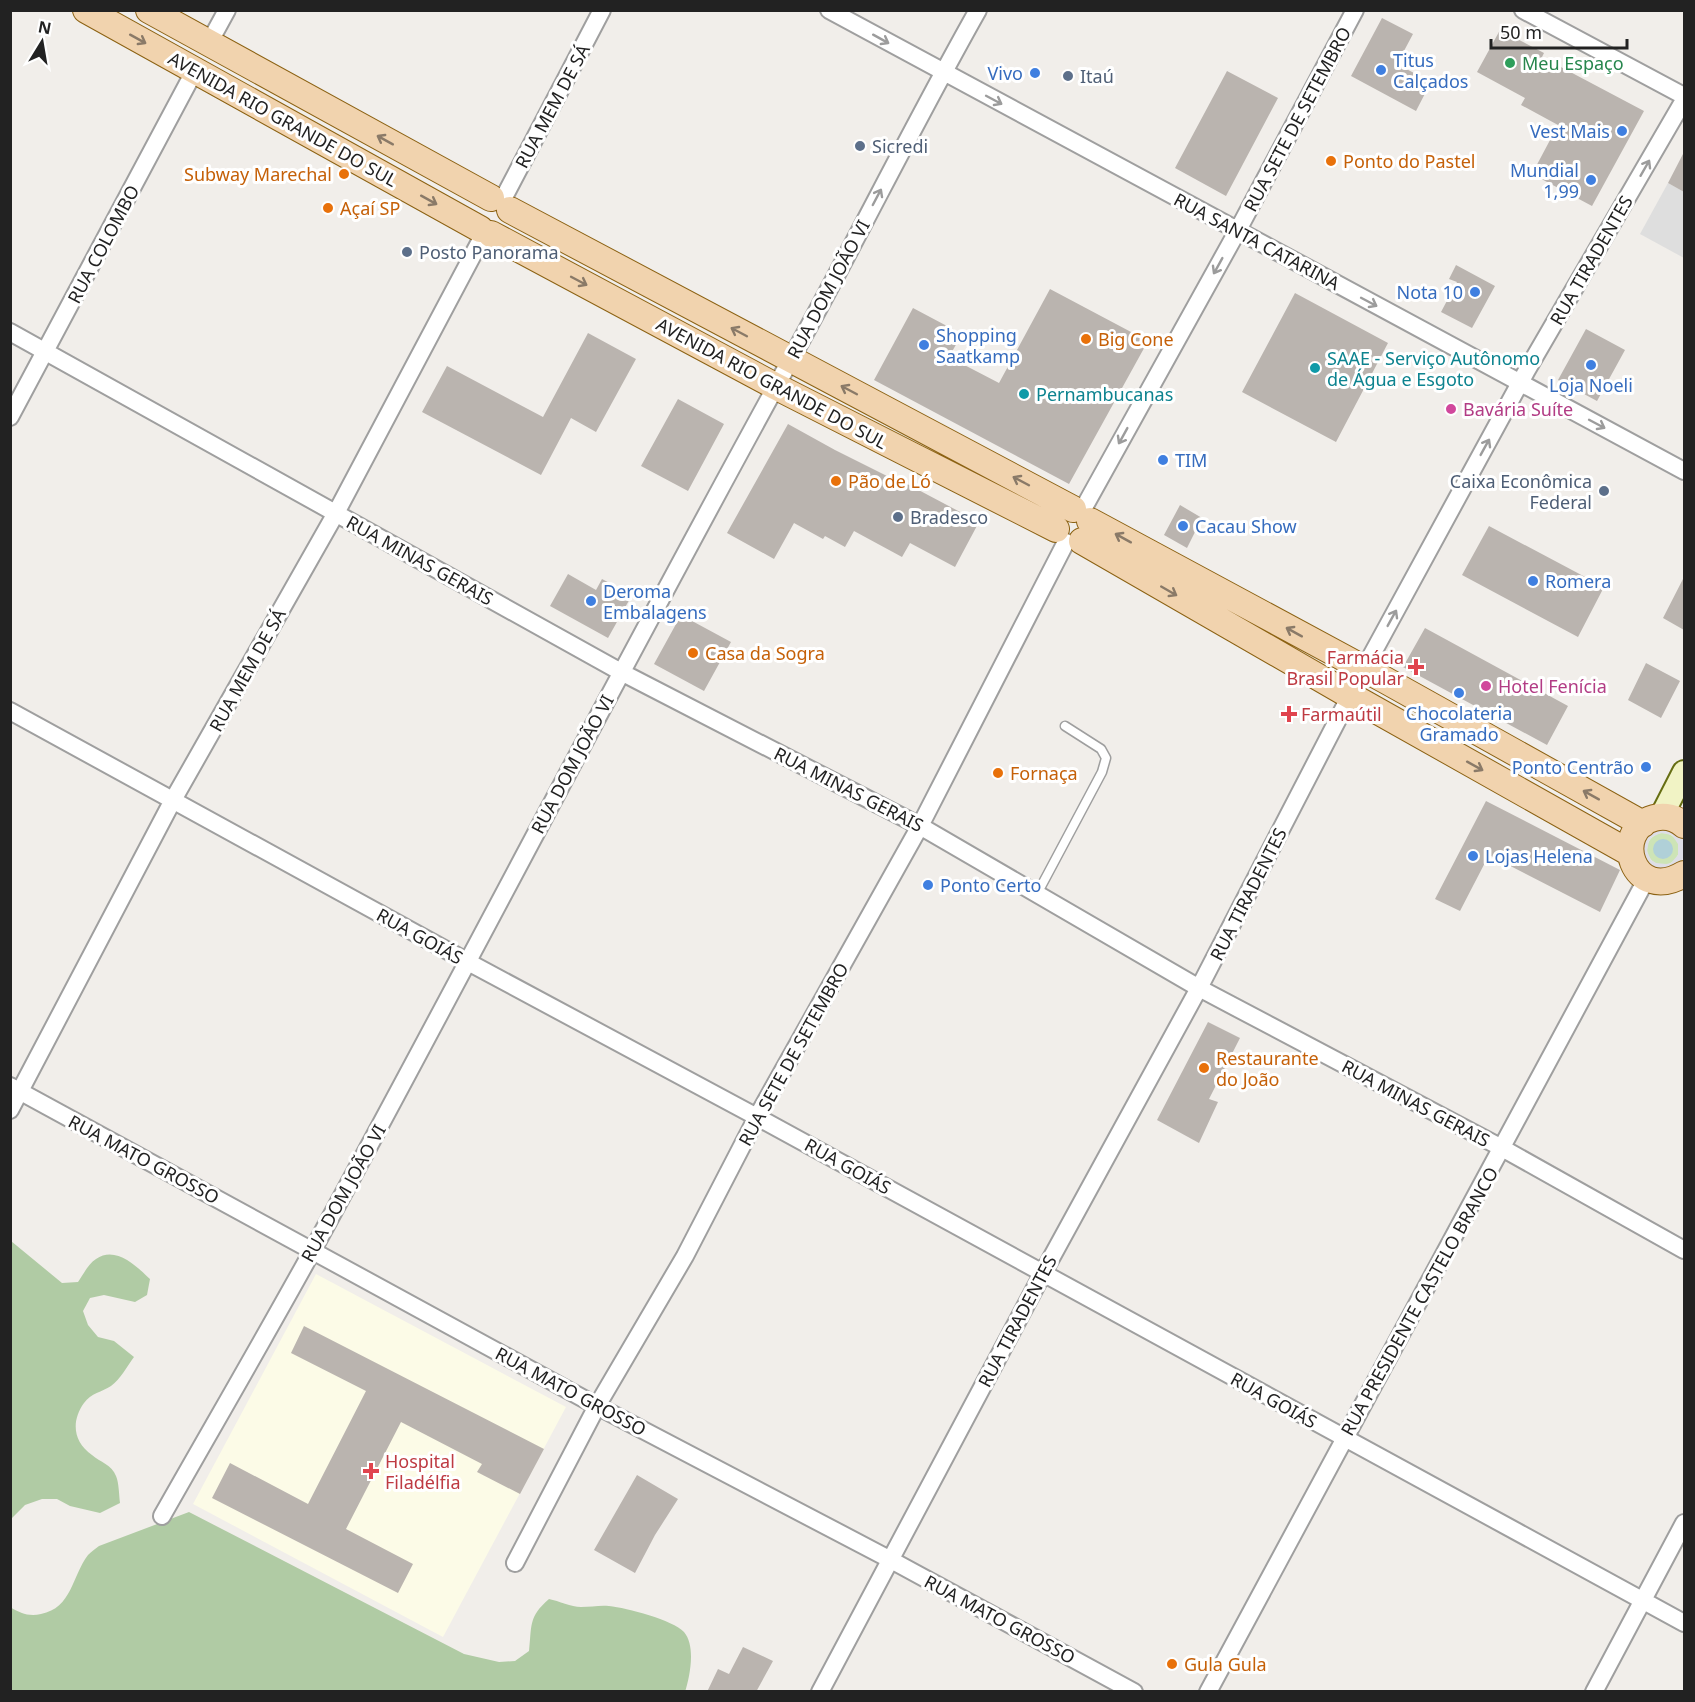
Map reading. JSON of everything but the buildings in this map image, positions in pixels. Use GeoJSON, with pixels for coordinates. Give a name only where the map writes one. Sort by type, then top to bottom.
{"type":"FeatureCollection","features":[{"type":"Feature","properties":{"kind":"main road","name":"AVENIDA RIO GRANDE DO SUL"},"geometry":{"type":"LineString","coordinates":[[86,10],[485,232],[775,386],[1075,525],[1364,669],[1652,820],[1674,819],[1684,825]]}},
{"type":"Feature","properties":{"kind":"main road","name":"AVENIDA RIO GRANDE DO SUL"},"geometry":{"type":"LineString","coordinates":[[149,10],[791,360],[1075,525],[1351,696],[1630,853],[1635,868],[1647,878]]}},
{"type":"Feature","properties":{"kind":"main road"},"geometry":{"type":"LineString","coordinates":[[485,232],[497,233],[507,227],[511,216],[501,203]]}},
{"type":"Feature","properties":{"kind":"main road"},"geometry":{"type":"LineString","coordinates":[[1630,853],[1635,832],[1652,820],[1684,772]]}},
{"type":"Feature","properties":{"kind":"main road"},"geometry":{"type":"LineString","coordinates":[[1647,878],[1663,882],[1684,875]]}},
{"type":"Feature","properties":{"kind":"street"},"geometry":{"type":"LineString","coordinates":[[209,43],[227,10]]}},
{"type":"Feature","properties":{"kind":"street","name":"RUA MEM DE SÁ"},"geometry":{"type":"LineString","coordinates":[[501,203],[602,10]]}},
{"type":"Feature","properties":{"kind":"street","name":"RUA SANTA CATARINA"},"geometry":{"type":"LineString","coordinates":[[829,10],[1684,471]]}},
{"type":"Feature","properties":{"kind":"street","name":"RUA DOM JOÃO VI"},"geometry":{"type":"LineString","coordinates":[[162,1516],[312,1250],[978,10]]}},
{"type":"Feature","properties":{"kind":"street","name":"RUA SETE DE SETEMBRO"},"geometry":{"type":"LineString","coordinates":[[515,1563],[597,1406],[685,1256],[758,1117],[920,826],[1075,525],[1238,230],[1355,10]]}},
{"type":"Feature","properties":{"kind":"street"},"geometry":{"type":"LineString","coordinates":[[1522,10],[1684,98]]}},
{"type":"Feature","properties":{"kind":"street","name":"RUA COLOMBO"},"geometry":{"type":"LineString","coordinates":[[10,417],[195,70]]}},
{"type":"Feature","properties":{"kind":"street","name":"RUA TIRADENTES"},"geometry":{"type":"LineString","coordinates":[[820,1692],[1043,1273],[1199,988],[1364,669],[1520,383],[1684,98]]}},
{"type":"Feature","properties":{"kind":"street","name":"RUA MEM DE SÁ"},"geometry":{"type":"LineString","coordinates":[[10,1110],[15,1089],[173,800],[336,513],[485,232]]}},
{"type":"Feature","properties":{"kind":"street","name":"RUA MINAS GERAIS"},"geometry":{"type":"LineString","coordinates":[[10,332],[621,672],[920,826],[1199,988],[1502,1148],[1684,1250]]}},
{"type":"Feature","properties":{"kind":"street","name":"RUA GOIÁS"},"geometry":{"type":"LineString","coordinates":[[10,711],[1684,1623]]}},
{"type":"Feature","properties":{"kind":"street","name":"RUA PRESIDENTE CASTELO BRANCO"},"geometry":{"type":"LineString","coordinates":[[1208,1692],[1647,878]]}},
{"type":"Feature","properties":{"kind":"street","name":"RUA MATO GROSSO"},"geometry":{"type":"LineString","coordinates":[[15,1089],[597,1406],[891,1560],[1134,1692]]}},
{"type":"Feature","properties":{"kind":"street"},"geometry":{"type":"LineString","coordinates":[[1594,1692],[1684,1523]]}},
{"type":"Feature","properties":{"kind":"lane"},"geometry":{"type":"LineString","coordinates":[[1037,894],[1102,772],[1106,758],[1101,749],[1065,726]]}},
{"type":"Feature","properties":{"kind":"shaded area"},"geometry":{"type":"Polygon","coordinates":[[[1668,183],[1684,192],[1684,258],[1640,234],[1668,183]]]}},
{"type":"Feature","properties":{"kind":"shaded area"},"geometry":{"type":"Polygon","coordinates":[[[1658,826],[1679,832],[1684,840],[1684,856],[1679,866],[1657,871],[1645,863],[1641,841],[1658,826]],[[1661,833],[1652,837],[1647,851],[1651,860],[1666,864],[1671,863],[1678,855],[1678,844],[1672,835],[1661,833]]]}},
{"type":"Feature","properties":{"kind":"shaded area","name":"Hospital Filadélfia"},"geometry":{"type":"Polygon","coordinates":[[[316,1274],[566,1407],[443,1637],[193,1504],[316,1274]]]}},
{"type":"Feature","properties":{"kind":"green space"},"geometry":{"type":"Polygon","coordinates":[[[1663,833],[1674,838],[1679,849],[1674,860],[1663,865],[1652,860],[1647,849],[1652,838],[1663,833]]]}},
{"type":"Feature","properties":{"kind":"green space"},"geometry":{"type":"Polygon","coordinates":[[[11,1241],[62,1283],[78,1282],[93,1261],[104,1255],[126,1259],[150,1279],[147,1295],[135,1302],[104,1295],[90,1298],[83,1311],[88,1325],[98,1337],[114,1341],[134,1357],[114,1383],[87,1400],[77,1417],[76,1431],[81,1444],[112,1469],[117,1479],[120,1503],[100,1513],[70,1506],[57,1499],[42,1499],[25,1505],[11,1519],[11,1241]]]}},
{"type":"Feature","properties":{"kind":"green space"},"geometry":{"type":"Polygon","coordinates":[[[189,1512],[464,1654],[499,1662],[515,1661],[529,1651],[532,1622],[537,1611],[549,1599],[577,1607],[617,1607],[660,1619],[684,1632],[688,1638],[691,1661],[685,1692],[11,1691],[10,1607],[29,1615],[51,1611],[65,1598],[88,1555],[99,1546],[189,1512]]]}},
{"type":"Feature","properties":{"kind":"water"},"geometry":{"type":"Polygon","coordinates":[[[1663,839],[1670,842],[1673,849],[1670,856],[1663,859],[1656,856],[1653,849],[1656,842],[1663,839]]]}},
{"type":"Feature","properties":{"kind":"place","name":"Meu Espaço"},"geometry":{"type":"Point","coordinates":[1510,63]}},
{"type":"Feature","properties":{"kind":"place","name":"Titus Calçados"},"geometry":{"type":"Point","coordinates":[1381,70]}},
{"type":"Feature","properties":{"kind":"place","name":"Vivo"},"geometry":{"type":"Point","coordinates":[1035,73]}},
{"type":"Feature","properties":{"kind":"place","name":"Itaú"},"geometry":{"type":"Point","coordinates":[1068,76]}},
{"type":"Feature","properties":{"kind":"place","name":"Vest Mais"},"geometry":{"type":"Point","coordinates":[1622,131]}},
{"type":"Feature","properties":{"kind":"place","name":"Sicredi"},"geometry":{"type":"Point","coordinates":[860,146]}},
{"type":"Feature","properties":{"kind":"place","name":"Ponto do Pastel"},"geometry":{"type":"Point","coordinates":[1331,161]}},
{"type":"Feature","properties":{"kind":"place","name":"Subway Marechal"},"geometry":{"type":"Point","coordinates":[344,174]}},
{"type":"Feature","properties":{"kind":"place","name":"Mundial 1,99"},"geometry":{"type":"Point","coordinates":[1591,180]}},
{"type":"Feature","properties":{"kind":"place","name":"Açaí SP"},"geometry":{"type":"Point","coordinates":[328,208]}},
{"type":"Feature","properties":{"kind":"place","name":"Posto Panorama"},"geometry":{"type":"Point","coordinates":[407,252]}},
{"type":"Feature","properties":{"kind":"place","name":"Nota 10"},"geometry":{"type":"Point","coordinates":[1475,292]}},
{"type":"Feature","properties":{"kind":"place","name":"Big Cone"},"geometry":{"type":"Point","coordinates":[1086,339]}},
{"type":"Feature","properties":{"kind":"place","name":"Shopping Saatkamp"},"geometry":{"type":"Point","coordinates":[924,345]}},
{"type":"Feature","properties":{"kind":"place","name":"Loja Noeli"},"geometry":{"type":"Point","coordinates":[1591,365]}},
{"type":"Feature","properties":{"kind":"place","name":"SAAE - Serviço Autônomo de Água e Esgoto"},"geometry":{"type":"Point","coordinates":[1315,368]}},
{"type":"Feature","properties":{"kind":"place","name":"Pernambucanas"},"geometry":{"type":"Point","coordinates":[1024,394]}},
{"type":"Feature","properties":{"kind":"place","name":"Bavária Suíte"},"geometry":{"type":"Point","coordinates":[1451,409]}},
{"type":"Feature","properties":{"kind":"place","name":"TIM"},"geometry":{"type":"Point","coordinates":[1163,460]}},
{"type":"Feature","properties":{"kind":"place","name":"Pão de Ló"},"geometry":{"type":"Point","coordinates":[836,481]}},
{"type":"Feature","properties":{"kind":"place","name":"Caixa Econômica Federal"},"geometry":{"type":"Point","coordinates":[1604,491]}},
{"type":"Feature","properties":{"kind":"place","name":"Bradesco"},"geometry":{"type":"Point","coordinates":[898,517]}},
{"type":"Feature","properties":{"kind":"place","name":"Cacau Show"},"geometry":{"type":"Point","coordinates":[1183,526]}},
{"type":"Feature","properties":{"kind":"place","name":"Romera"},"geometry":{"type":"Point","coordinates":[1533,581]}},
{"type":"Feature","properties":{"kind":"place","name":"Deroma Embalagens"},"geometry":{"type":"Point","coordinates":[591,601]}},
{"type":"Feature","properties":{"kind":"place","name":"Casa da Sogra"},"geometry":{"type":"Point","coordinates":[693,653]}},
{"type":"Feature","properties":{"kind":"place","name":"Farmácia Brasil Popular"},"geometry":{"type":"Point","coordinates":[1416,667]}},
{"type":"Feature","properties":{"kind":"place","name":"Hotel Fenícia"},"geometry":{"type":"Point","coordinates":[1486,686]}},
{"type":"Feature","properties":{"kind":"place","name":"Chocolateria Gramado"},"geometry":{"type":"Point","coordinates":[1459,693]}},
{"type":"Feature","properties":{"kind":"place","name":"Farmaútil"},"geometry":{"type":"Point","coordinates":[1289,714]}},
{"type":"Feature","properties":{"kind":"place","name":"Ponto Centrão"},"geometry":{"type":"Point","coordinates":[1646,767]}},
{"type":"Feature","properties":{"kind":"place","name":"Fornaça"},"geometry":{"type":"Point","coordinates":[998,773]}},
{"type":"Feature","properties":{"kind":"place","name":"Lojas Helena"},"geometry":{"type":"Point","coordinates":[1473,856]}},
{"type":"Feature","properties":{"kind":"place","name":"Ponto Certo"},"geometry":{"type":"Point","coordinates":[928,885]}},
{"type":"Feature","properties":{"kind":"place","name":"Restaurante do João"},"geometry":{"type":"Point","coordinates":[1204,1068]}},
{"type":"Feature","properties":{"kind":"place","name":"Hospital Filadélfia"},"geometry":{"type":"Point","coordinates":[371,1471]}},
{"type":"Feature","properties":{"kind":"place","name":"Gula Gula"},"geometry":{"type":"Point","coordinates":[1172,1664]}}]}
